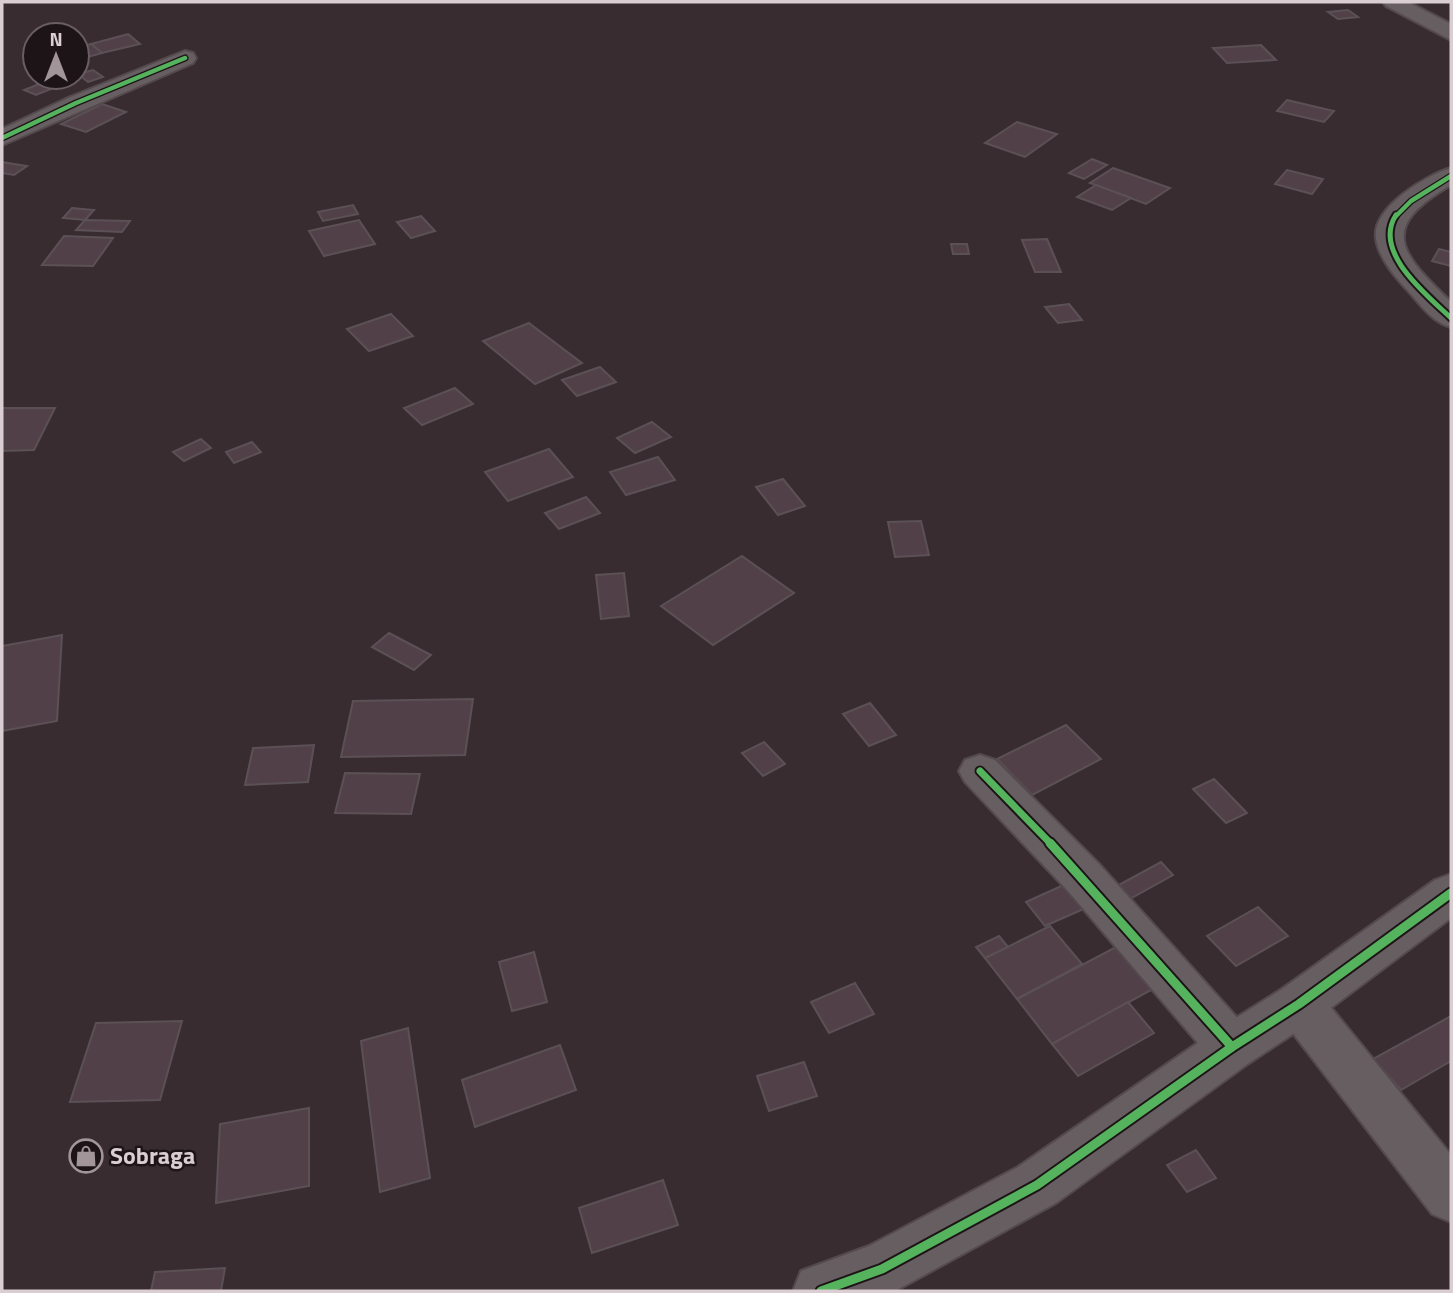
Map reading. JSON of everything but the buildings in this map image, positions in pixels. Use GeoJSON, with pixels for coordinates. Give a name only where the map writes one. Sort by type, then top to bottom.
{"type":"FeatureCollection","features":[{"type":"Feature","properties":{"kind":"street"},"geometry":{"type":"LineString","coordinates":[[1393,2],[1451,33]]}},
{"type":"Feature","properties":{"kind":"street"},"geometry":{"type":"LineString","coordinates":[[2,138],[76,103],[185,58]]}},
{"type":"Feature","properties":{"kind":"street"},"geometry":{"type":"LineString","coordinates":[[1451,176],[1438,181],[1402,207],[1390,227],[1389,241],[1426,295],[1451,318]]}},
{"type":"Feature","properties":{"kind":"street"},"geometry":{"type":"LineString","coordinates":[[980,771],[1084,878],[1232,1047]]}},
{"type":"Feature","properties":{"kind":"street"},"geometry":{"type":"LineString","coordinates":[[821,1291],[882,1269],[1038,1185],[1232,1047],[1298,1004],[1451,893]]}},
{"type":"Feature","properties":{"kind":"street"},"geometry":{"type":"LineString","coordinates":[[1298,1004],[1451,1196]]}},
{"type":"Feature","properties":{"kind":"cycle path"},"geometry":{"type":"LineString","coordinates":[[2,138],[76,103],[185,58]]}},
{"type":"Feature","properties":{"kind":"cycle path"},"geometry":{"type":"LineString","coordinates":[[1451,176],[1441,180],[1404,207],[1390,227],[1389,238],[1393,250],[1410,276],[1451,318]]}},
{"type":"Feature","properties":{"kind":"cycle path"},"geometry":{"type":"LineString","coordinates":[[980,771],[1084,878],[1232,1047]]}},
{"type":"Feature","properties":{"kind":"cycle path"},"geometry":{"type":"LineString","coordinates":[[821,1291],[882,1269],[1037,1185],[1232,1047],[1299,1004],[1451,893]]}},
{"type":"Feature","properties":{"kind":"place","name":"Sobraga"},"geometry":{"type":"Point","coordinates":[86,1156]}}]}
